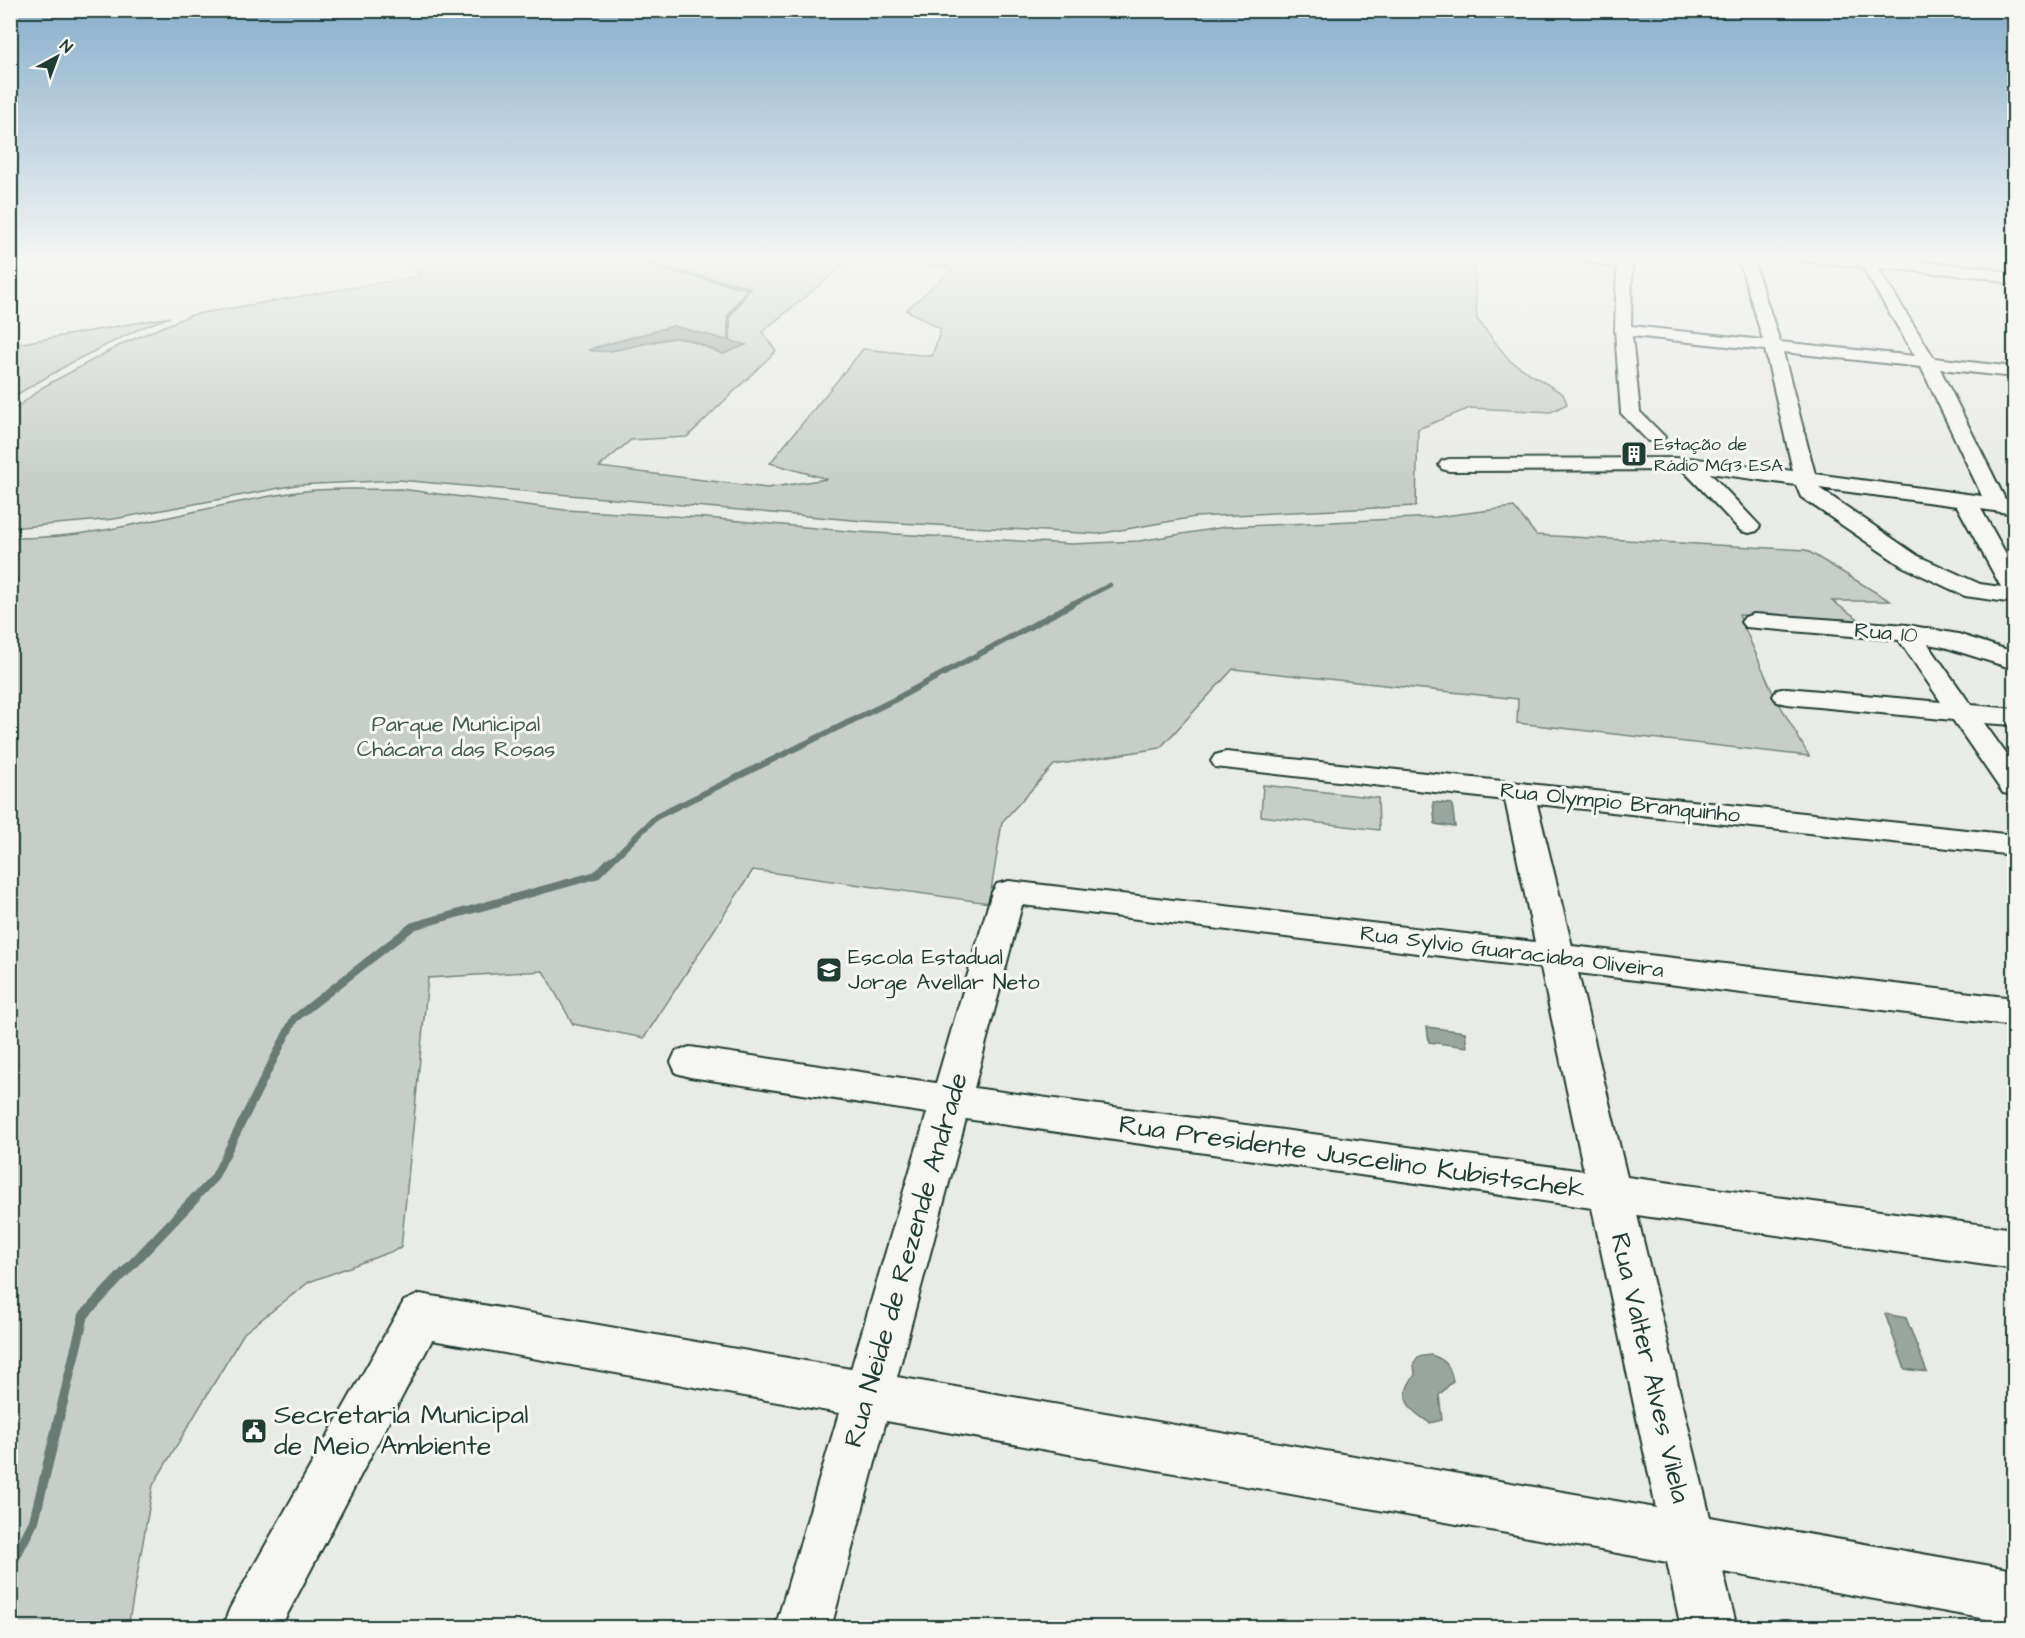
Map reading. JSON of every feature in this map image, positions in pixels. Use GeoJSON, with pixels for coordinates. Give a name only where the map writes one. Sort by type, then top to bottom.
{"type":"FeatureCollection","features":[{"type":"Feature","properties":{"kind":"street"},"geometry":{"type":"LineString","coordinates":[[1623,333],[1630,414],[1654,437]]}},
{"type":"Feature","properties":{"kind":"street"},"geometry":{"type":"LineString","coordinates":[[1655,333],[2014,372]]}},
{"type":"Feature","properties":{"kind":"street"},"geometry":{"type":"LineString","coordinates":[[1769,333],[1809,492],[1910,561],[1974,591],[2014,596]]}},
{"type":"Feature","properties":{"kind":"street"},"geometry":{"type":"LineString","coordinates":[[1910,333],[2006,506]]}},
{"type":"Feature","properties":{"kind":"street"},"geometry":{"type":"LineString","coordinates":[[1449,465],[1689,464],[2006,506]]}},
{"type":"Feature","properties":{"kind":"street"},"geometry":{"type":"LineString","coordinates":[[1689,464],[1749,526]]}},
{"type":"Feature","properties":{"kind":"street"},"geometry":{"type":"LineString","coordinates":[[1965,501],[2014,588]]}},
{"type":"Feature","properties":{"kind":"street","name":"Rua 10"},"geometry":{"type":"LineString","coordinates":[[1754,622],[1907,633],[1949,640],[2014,661]]}},
{"type":"Feature","properties":{"kind":"street"},"geometry":{"type":"LineString","coordinates":[[1907,633],[2014,786]]}},
{"type":"Feature","properties":{"kind":"street"},"geometry":{"type":"LineString","coordinates":[[1787,696],[2014,717]]}},
{"type":"Feature","properties":{"kind":"street","name":"Rua Olympio Branquinho"},"geometry":{"type":"LineString","coordinates":[[1226,761],[2014,845]]}},
{"type":"Feature","properties":{"kind":"street","name":"Rua Valter Alves Vilela"},"geometry":{"type":"LineString","coordinates":[[1519,793],[1709,1628]]}},
{"type":"Feature","properties":{"kind":"street","name":"Rua Sylvio Guaraciaba Oliveira"},"geometry":{"type":"LineString","coordinates":[[1009,892],[2014,1012]]}},
{"type":"Feature","properties":{"kind":"street","name":"Rua Neide de Rezende Andrade"},"geometry":{"type":"LineString","coordinates":[[803,1628],[1009,892]]}},
{"type":"Feature","properties":{"kind":"street","name":"Rua Presidente Juscelino Kubistschek"},"geometry":{"type":"LineString","coordinates":[[690,1062],[951,1101],[2014,1249]]}},
{"type":"Feature","properties":{"kind":"street"},"geometry":{"type":"LineString","coordinates":[[250,1628],[420,1316],[2014,1596]]}},
{"type":"Feature","properties":{"kind":"green space"},"geometry":{"type":"Polygon","coordinates":[[[77,333],[130,333],[76,360],[11,398],[11,345],[77,333]]]}},
{"type":"Feature","properties":{"kind":"green space"},"geometry":{"type":"Polygon","coordinates":[[[147,333],[646,333],[593,348],[609,351],[674,338],[688,340],[723,354],[745,345],[701,333],[763,333],[776,351],[687,437],[631,440],[599,467],[767,488],[827,479],[770,463],[863,349],[932,356],[940,333],[1488,333],[1510,361],[1563,394],[1567,404],[1551,412],[1470,408],[1418,429],[1416,506],[1195,517],[1098,534],[864,521],[399,480],[296,485],[114,519],[11,528],[11,412],[43,387],[124,343],[147,333]]]}},
{"type":"Feature","properties":{"kind":"green space","name":"Parque Municipal Chácara das Rosas"},"geometry":{"type":"Polygon","coordinates":[[[400,489],[565,510],[707,518],[858,532],[1072,544],[1139,541],[1225,527],[1436,517],[1514,507],[1536,535],[1806,550],[1890,601],[1832,601],[1860,620],[1739,615],[1772,691],[1809,756],[1517,723],[1518,699],[1233,669],[1160,748],[1054,765],[1002,822],[989,903],[753,870],[644,1038],[573,1024],[543,971],[428,978],[401,1248],[309,1282],[244,1333],[153,1485],[128,1627],[11,1628],[11,538],[81,534],[304,491],[400,489]]]}},
{"type":"Feature","properties":{"kind":"green space"},"geometry":{"type":"Polygon","coordinates":[[[1263,785],[1378,798],[1379,830],[1261,816],[1263,785]]]}},
{"type":"Feature","properties":{"kind":"shaded area"},"geometry":{"type":"Polygon","coordinates":[[[647,333],[702,333],[746,345],[723,354],[693,341],[675,338],[610,351],[588,350],[647,333]]]}},
{"type":"Feature","properties":{"kind":"shaded area"},"geometry":{"type":"Polygon","coordinates":[[[1433,802],[1452,804],[1455,827],[1435,824],[1433,802]]]}},
{"type":"Feature","properties":{"kind":"shaded area"},"geometry":{"type":"Polygon","coordinates":[[[1427,1027],[1465,1032],[1467,1047],[1429,1042],[1427,1027]]]}},
{"type":"Feature","properties":{"kind":"shaded area"},"geometry":{"type":"Polygon","coordinates":[[[1885,1314],[1906,1318],[1927,1372],[1905,1369],[1885,1314]]]}},
{"type":"Feature","properties":{"kind":"shaded area"},"geometry":{"type":"Polygon","coordinates":[[[1431,1355],[1446,1364],[1453,1381],[1439,1395],[1442,1420],[1430,1423],[1411,1408],[1406,1397],[1406,1390],[1415,1375],[1414,1363],[1418,1357],[1431,1355]]]}},
{"type":"Feature","properties":{"kind":"waterway"},"geometry":{"type":"LineString","coordinates":[[729,333],[729,339]]}},
{"type":"Feature","properties":{"kind":"waterway"},"geometry":{"type":"LineString","coordinates":[[1071,605],[1110,585]]}},
{"type":"Feature","properties":{"kind":"waterway"},"geometry":{"type":"LineString","coordinates":[[610,862],[656,817],[894,700],[1074,603]]}},
{"type":"Feature","properties":{"kind":"waterway"},"geometry":{"type":"LineString","coordinates":[[195,1198],[214,1178],[294,1019],[413,926],[596,875],[611,860]]}},
{"type":"Feature","properties":{"kind":"waterway"},"geometry":{"type":"LineString","coordinates":[[10,1567],[34,1521],[84,1315],[196,1197]]}},
{"type":"Feature","properties":{"kind":"place","name":"Estação de Rádio MG3 ESA"},"geometry":{"type":"Point","coordinates":[1634,454]}},
{"type":"Feature","properties":{"kind":"place","name":"Escola Estadual Jorge Avellar Neto"},"geometry":{"type":"Point","coordinates":[829,970]}},
{"type":"Feature","properties":{"kind":"place","name":"Secretaria Municipal de Meio Ambiente"},"geometry":{"type":"Point","coordinates":[254,1431]}}]}
